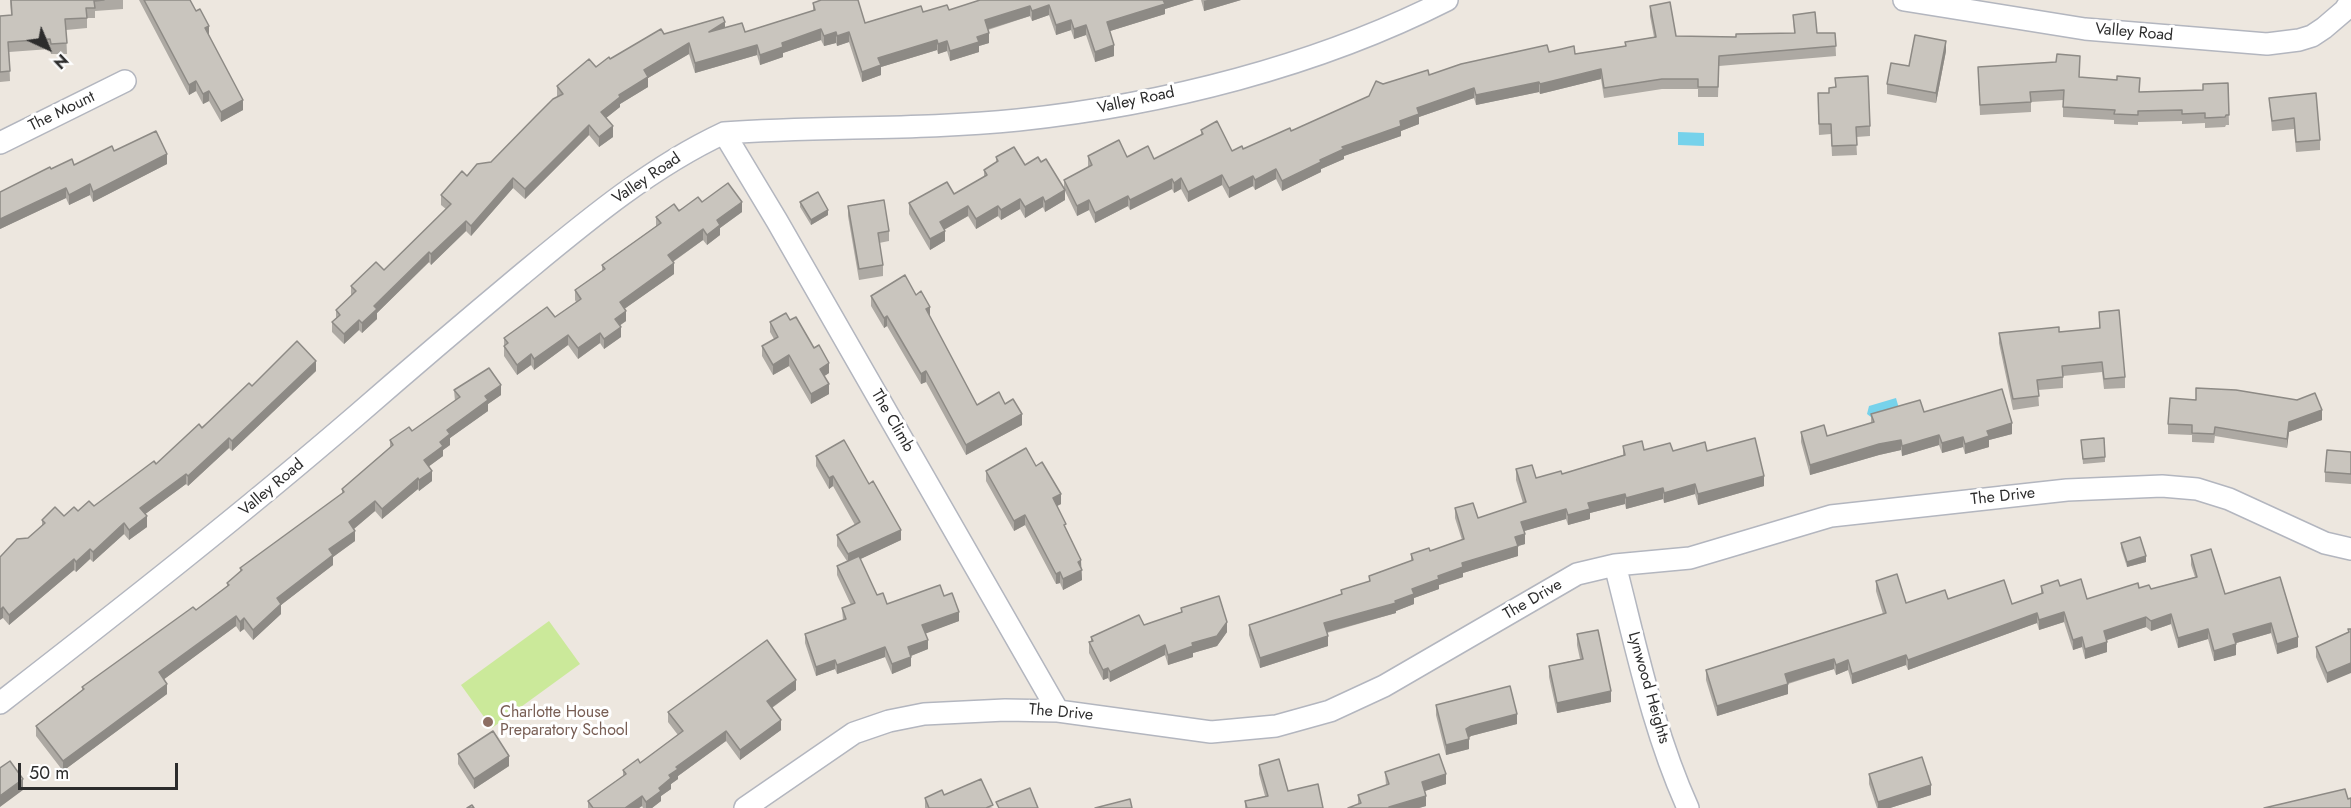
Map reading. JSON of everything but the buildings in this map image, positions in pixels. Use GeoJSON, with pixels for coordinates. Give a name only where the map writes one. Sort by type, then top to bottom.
{"type":"FeatureCollection","features":[{"type":"Feature","properties":{"kind":"street","name":"Valley Road"},"geometry":{"type":"LineString","coordinates":[[0,703],[259,500],[428,353],[576,229],[697,145],[724,133],[1017,120],[1107,108],[1242,78],[1342,46],[1413,17],[1447,0]]}},
{"type":"Feature","properties":{"kind":"street","name":"Valley Road"},"geometry":{"type":"LineString","coordinates":[[1913,1],[2085,29],[2267,44],[2312,36],[2345,10],[2351,0]]}},
{"type":"Feature","properties":{"kind":"street","name":"The Mount"},"geometry":{"type":"LineString","coordinates":[[0,143],[125,81]]}},
{"type":"Feature","properties":{"kind":"street","name":"The Climb"},"geometry":{"type":"LineString","coordinates":[[724,133],[777,221],[1058,711]]}},
{"type":"Feature","properties":{"kind":"street","name":"The Drive"},"geometry":{"type":"LineString","coordinates":[[752,806],[854,733],[889,721],[924,714],[1005,710],[1058,711],[1211,732],[1276,726],[1330,711],[1384,686],[1577,574],[1615,565],[1690,558],[1831,516],[2067,490],[2162,486],[2197,489],[2229,499],[2325,543],[2351,549]]}},
{"type":"Feature","properties":{"kind":"street","name":"Lynwood Heights"},"geometry":{"type":"LineString","coordinates":[[1615,565],[1647,691],[1676,782],[1688,808]]}},
{"type":"Feature","properties":{"kind":"green space"},"geometry":{"type":"Polygon","coordinates":[[[549,621],[580,664],[492,728],[461,685],[549,621]]]}},
{"type":"Feature","properties":{"kind":"water"},"geometry":{"type":"Polygon","coordinates":[[[1678,132],[1704,133],[1704,146],[1678,145],[1678,132]]]}},
{"type":"Feature","properties":{"kind":"water"},"geometry":{"type":"Polygon","coordinates":[[[1896,398],[1900,412],[1871,417],[1867,414],[1869,406],[1896,398]]]}},
{"type":"Feature","properties":{"kind":"place","name":"Charlotte House Preparatory School"},"geometry":{"type":"Point","coordinates":[488,722]}}]}
